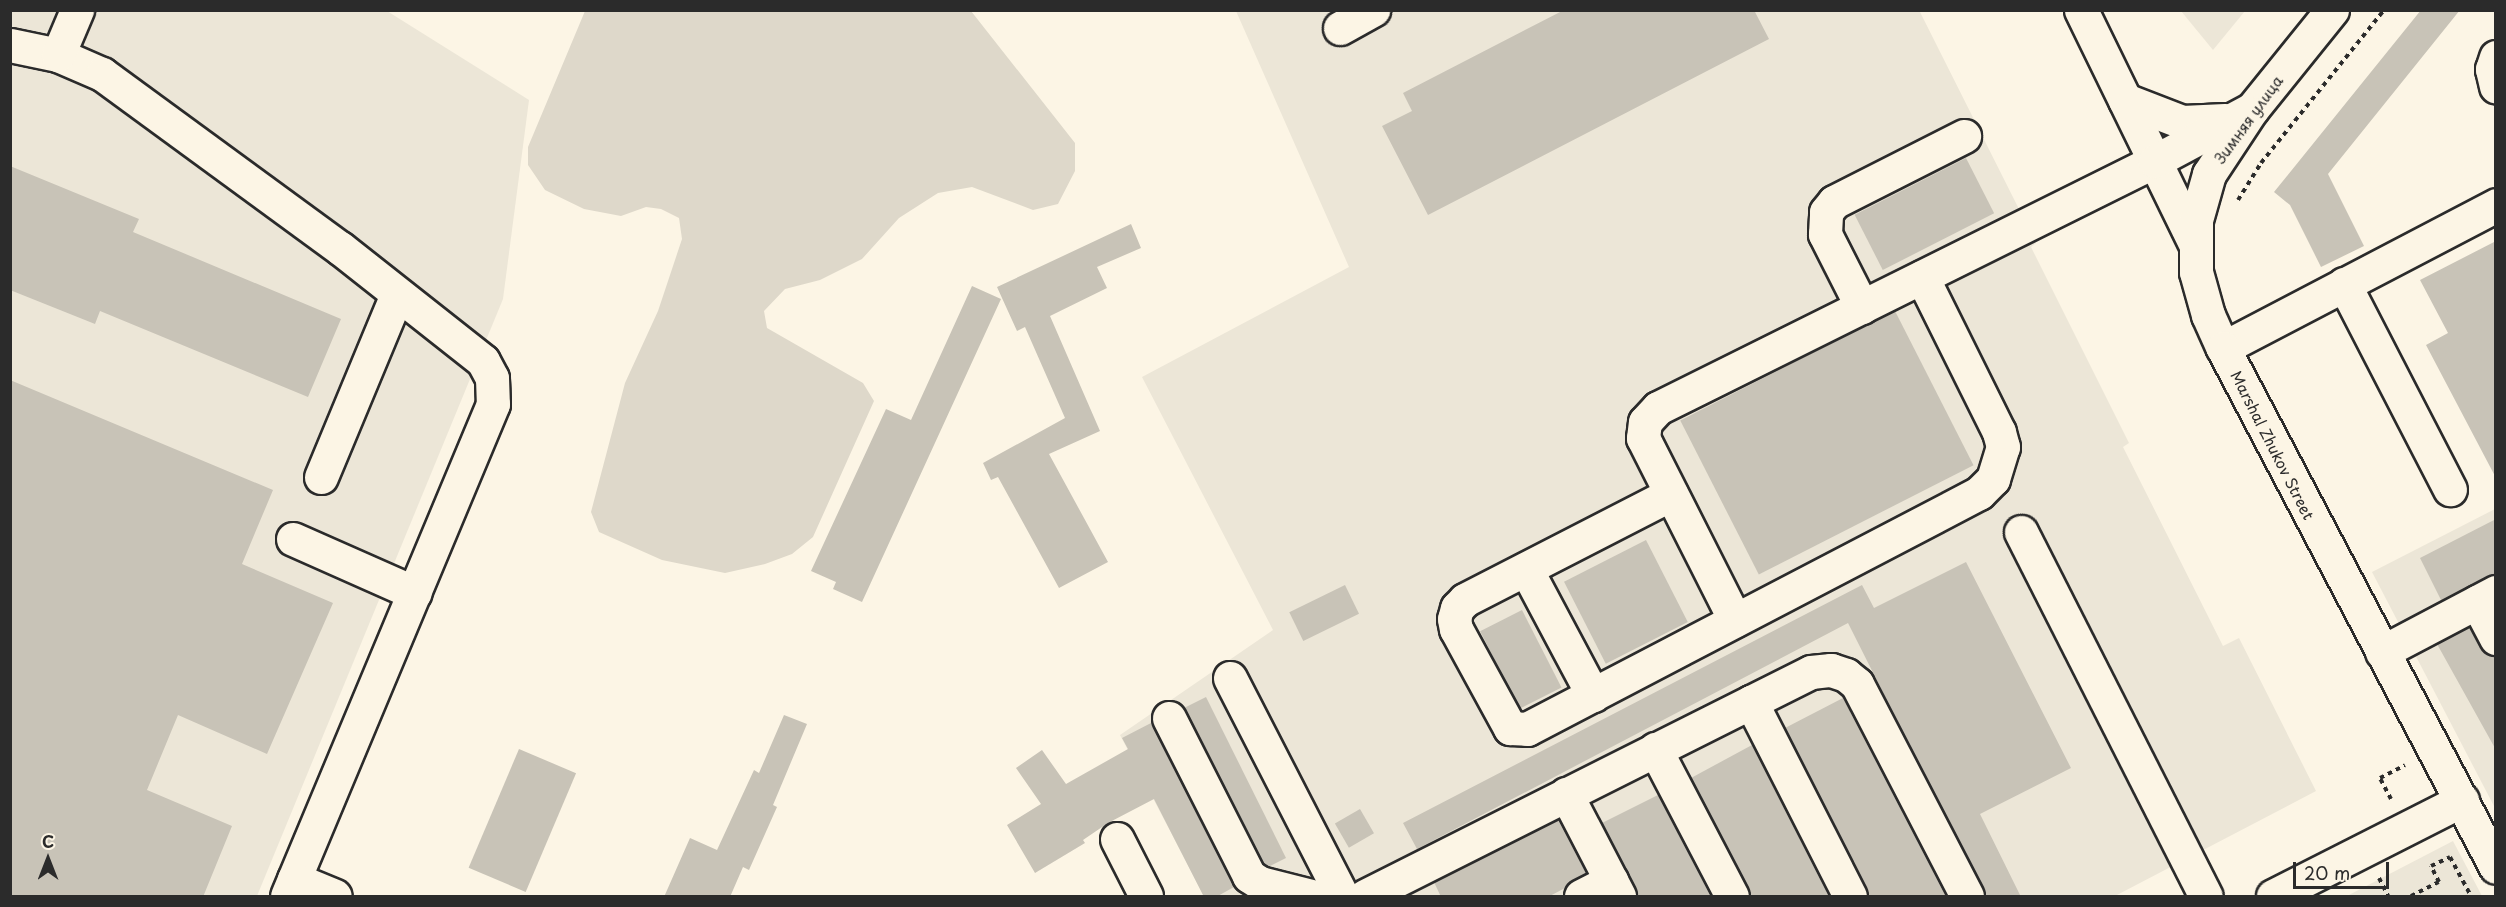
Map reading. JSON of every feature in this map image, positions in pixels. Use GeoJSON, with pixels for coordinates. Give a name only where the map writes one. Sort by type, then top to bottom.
{"type":"FeatureCollection","features":[{"type":"Feature","properties":{"kind":"main road"},"geometry":{"type":"LineString","coordinates":[[58,55],[77,10]]}},
{"type":"Feature","properties":{"kind":"main road"},"geometry":{"type":"LineString","coordinates":[[1340,28],[1373,10]]}},
{"type":"Feature","properties":{"kind":"main road","name":"Зимняя улица"},"geometry":{"type":"LineString","coordinates":[[2194,242],[2209,174],[2252,109],[2332,10]]}},
{"type":"Feature","properties":{"kind":"main road","name":"Marshal Zhukov Street"},"geometry":{"type":"LineString","coordinates":[[2091,14],[2125,100],[2194,242],[2201,294],[2223,348],[2496,867]]}},
{"type":"Feature","properties":{"kind":"main road"},"geometry":{"type":"LineString","coordinates":[[10,45],[58,55],[102,74],[483,361],[492,378],[494,404],[291,888],[335,897]]}},
{"type":"Feature","properties":{"kind":"main road"},"geometry":{"type":"LineString","coordinates":[[2496,57],[2492,69],[2496,87]]}},
{"type":"Feature","properties":{"kind":"main road"},"geometry":{"type":"LineString","coordinates":[[2125,100],[2182,122],[2226,119],[2252,109]]}},
{"type":"Feature","properties":{"kind":"main road"},"geometry":{"type":"LineString","coordinates":[[1735,620],[1643,438],[1645,422],[1658,408],[2155,162],[2252,109]]}},
{"type":"Feature","properties":{"kind":"main road"},"geometry":{"type":"LineString","coordinates":[[1862,307],[1825,234],[1826,212],[1834,202],[1964,136]]}},
{"type":"Feature","properties":{"kind":"main road"},"geometry":{"type":"LineString","coordinates":[[2223,348],[2496,205]]}},
{"type":"Feature","properties":{"kind":"main road"},"geometry":{"type":"LineString","coordinates":[[1671,494],[1465,600],[1454,619],[1505,724],[1516,731],[1527,729],[1979,493],[1996,473],[2003,447],[1999,432],[1922,277]]}},
{"type":"Feature","properties":{"kind":"main road"},"geometry":{"type":"LineString","coordinates":[[2344,284],[2450,489]]}},
{"type":"Feature","properties":{"kind":"main road"},"geometry":{"type":"LineString","coordinates":[[321,477],[397,294]]}},
{"type":"Feature","properties":{"kind":"main road"},"geometry":{"type":"LineString","coordinates":[[2021,532],[2206,897]]}},
{"type":"Feature","properties":{"kind":"main road"},"geometry":{"type":"LineString","coordinates":[[293,539],[415,593]]}},
{"type":"Feature","properties":{"kind":"main road"},"geometry":{"type":"LineString","coordinates":[[1526,569],[1593,695]]}},
{"type":"Feature","properties":{"kind":"main road"},"geometry":{"type":"LineString","coordinates":[[2382,652],[2486,597],[2496,638]]}},
{"type":"Feature","properties":{"kind":"main road"},"geometry":{"type":"LineString","coordinates":[[1365,897],[1811,672],[1831,670],[1852,679],[1967,897]]}},
{"type":"Feature","properties":{"kind":"main road"},"geometry":{"type":"LineString","coordinates":[[1230,678],[1342,897]]}},
{"type":"Feature","properties":{"kind":"main road"},"geometry":{"type":"LineString","coordinates":[[1751,702],[1850,897]]}},
{"type":"Feature","properties":{"kind":"main road"},"geometry":{"type":"LineString","coordinates":[[1169,718],[1249,876],[1280,892],[1311,897]]}},
{"type":"Feature","properties":{"kind":"main road"},"geometry":{"type":"LineString","coordinates":[[1655,749],[1732,897]]}},
{"type":"Feature","properties":{"kind":"main road"},"geometry":{"type":"LineString","coordinates":[[1566,794],[1615,889],[1581,897]]}},
{"type":"Feature","properties":{"kind":"main road"},"geometry":{"type":"LineString","coordinates":[[2273,897],[2462,800]]}},
{"type":"Feature","properties":{"kind":"main road"},"geometry":{"type":"LineString","coordinates":[[1117,839],[1146,897]]}},
{"type":"Feature","properties":{"kind":"path"},"geometry":{"type":"LineString","coordinates":[[2411,897],[2439,882],[2431,866],[2450,857],[2471,897]]}},
{"type":"Feature","properties":{"kind":"shaded area"},"geometry":{"type":"Polygon","coordinates":[[[1919,10],[2036,243],[2031,247],[2129,443],[2123,447],[2223,646],[2239,638],[2316,791],[2115,896],[1204,896],[1120,735],[1273,630],[1142,377],[1349,267],[1236,11],[1919,10]]]}},
{"type":"Feature","properties":{"kind":"shaded area"},"geometry":{"type":"Polygon","coordinates":[[[10,11],[387,11],[529,100],[503,299],[257,896],[11,896],[10,11]]]}},
{"type":"Feature","properties":{"kind":"shaded area"},"geometry":{"type":"Polygon","coordinates":[[[585,11],[971,11],[1075,143],[1075,171],[1058,204],[1033,210],[972,187],[938,193],[899,218],[862,259],[820,280],[785,289],[764,311],[767,328],[863,383],[874,401],[813,537],[792,554],[765,564],[725,573],[662,560],[599,532],[591,512],[625,383],[658,311],[682,239],[679,218],[661,209],[646,207],[621,216],[584,209],[545,190],[528,165],[528,147],[585,11]]]}},
{"type":"Feature","properties":{"kind":"shaded area"},"geometry":{"type":"Polygon","coordinates":[[[2181,11],[2245,11],[2213,50],[2181,11]]]}},
{"type":"Feature","properties":{"kind":"shaded area"},"geometry":{"type":"Polygon","coordinates":[[[2495,509],[2495,808],[2372,572],[2495,509]]]}},
{"type":"Feature","properties":{"kind":"shaded area"},"geometry":{"type":"Polygon","coordinates":[[[2453,841],[2482,896],[2347,896],[2453,841]]]}},
{"type":"Feature","properties":{"kind":"building"},"geometry":{"type":"Polygon","coordinates":[[[1564,10],[1754,10],[1769,39],[1428,215],[1382,126],[1412,111],[1403,93],[1564,10]]]}},
{"type":"Feature","properties":{"kind":"building"},"geometry":{"type":"Polygon","coordinates":[[[2421,10],[2460,10],[2328,174],[2364,246],[2321,267],[2290,205],[2274,192],[2421,10]]]}},
{"type":"Feature","properties":{"kind":"building"},"geometry":{"type":"Polygon","coordinates":[[[1966,158],[1994,213],[1883,270],[1855,215],[1966,158]]]}},
{"type":"Feature","properties":{"kind":"building"},"geometry":{"type":"Polygon","coordinates":[[[10,166],[139,219],[133,232],[341,319],[308,397],[100,311],[95,324],[10,290],[10,166]]]}},
{"type":"Feature","properties":{"kind":"building"},"geometry":{"type":"Polygon","coordinates":[[[1131,224],[1141,248],[1097,267],[1107,288],[1050,316],[1100,431],[1049,454],[1108,562],[1059,588],[998,477],[991,480],[983,463],[1065,418],[1025,327],[1017,331],[997,287],[1131,224]]]}},
{"type":"Feature","properties":{"kind":"building"},"geometry":{"type":"Polygon","coordinates":[[[2496,241],[2496,478],[2426,345],[2448,333],[2420,280],[2496,241]]]}},
{"type":"Feature","properties":{"kind":"building"},"geometry":{"type":"Polygon","coordinates":[[[972,286],[1001,299],[862,602],[833,589],[836,582],[811,571],[886,409],[911,420],[972,286]]]}},
{"type":"Feature","properties":{"kind":"building"},"geometry":{"type":"Polygon","coordinates":[[[1895,311],[1974,465],[1759,575],[1680,420],[1895,311]]]}},
{"type":"Feature","properties":{"kind":"building"},"geometry":{"type":"Polygon","coordinates":[[[10,380],[273,490],[242,564],[333,603],[267,754],[178,715],[147,790],[232,826],[203,897],[10,897],[10,380]]]}},
{"type":"Feature","properties":{"kind":"building"},"geometry":{"type":"Polygon","coordinates":[[[2496,519],[2496,573],[2441,600],[2420,558],[2496,519]]]}},
{"type":"Feature","properties":{"kind":"building"},"geometry":{"type":"Polygon","coordinates":[[[1646,540],[1688,622],[1606,664],[1564,582],[1646,540]]]}},
{"type":"Feature","properties":{"kind":"building"},"geometry":{"type":"Polygon","coordinates":[[[1966,562],[2071,768],[1980,814],[2021,897],[1986,897],[1848,623],[1417,849],[1403,823],[1862,585],[1874,608],[1966,562]]]}},
{"type":"Feature","properties":{"kind":"building"},"geometry":{"type":"Polygon","coordinates":[[[1345,585],[1359,614],[1303,641],[1289,612],[1345,585]]]}},
{"type":"Feature","properties":{"kind":"building"},"geometry":{"type":"Polygon","coordinates":[[[1522,610],[1561,688],[1520,709],[1480,631],[1522,610]]]}},
{"type":"Feature","properties":{"kind":"building"},"geometry":{"type":"Polygon","coordinates":[[[2469,627],[2480,647],[2496,657],[2496,750],[2437,644],[2469,627]]]}},
{"type":"Feature","properties":{"kind":"building"},"geometry":{"type":"Polygon","coordinates":[[[1206,697],[1286,858],[1270,866],[1263,863],[1184,708],[1206,697]]]}},
{"type":"Feature","properties":{"kind":"building"},"geometry":{"type":"Polygon","coordinates":[[[1843,698],[1946,897],[1869,897],[1785,728],[1843,698]]]}},
{"type":"Feature","properties":{"kind":"building"},"geometry":{"type":"Polygon","coordinates":[[[784,715],[807,724],[773,805],[777,807],[749,870],[743,867],[730,897],[664,897],[690,838],[717,850],[754,770],[759,773],[784,715]]]}},
{"type":"Feature","properties":{"kind":"building"},"geometry":{"type":"Polygon","coordinates":[[[1151,723],[1234,887],[1216,897],[1204,897],[1154,799],[1108,823],[1083,840],[1085,843],[1035,873],[1007,825],[1041,804],[1016,768],[1042,750],[1066,784],[1128,749],[1122,738],[1151,723]]]}},
{"type":"Feature","properties":{"kind":"building"},"geometry":{"type":"Polygon","coordinates":[[[1752,745],[1829,897],[1751,897],[1691,778],[1752,745]]]}},
{"type":"Feature","properties":{"kind":"building"},"geometry":{"type":"Polygon","coordinates":[[[519,749],[576,773],[526,892],[469,868],[519,749]]]}},
{"type":"Feature","properties":{"kind":"building"},"geometry":{"type":"Polygon","coordinates":[[[1658,795],[1711,897],[1638,897],[1602,823],[1658,795]]]}},
{"type":"Feature","properties":{"kind":"building"},"geometry":{"type":"Polygon","coordinates":[[[1360,809],[1374,833],[1349,848],[1335,824],[1360,809]]]}},
{"type":"Feature","properties":{"kind":"building"},"geometry":{"type":"Polygon","coordinates":[[[1558,820],[1586,873],[1565,888],[1548,897],[1441,897],[1434,882],[1558,820]]]}}]}
